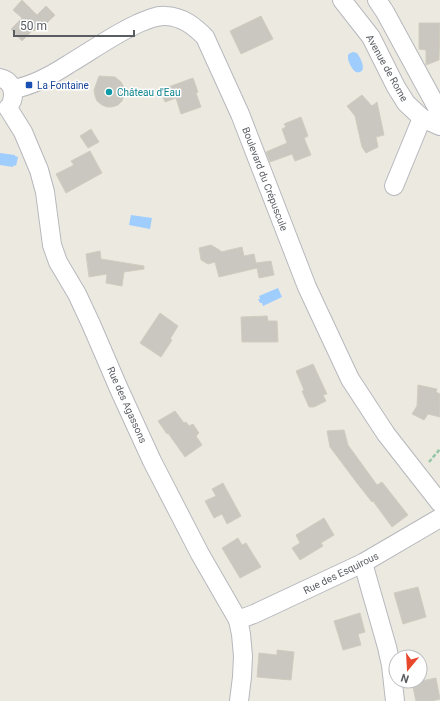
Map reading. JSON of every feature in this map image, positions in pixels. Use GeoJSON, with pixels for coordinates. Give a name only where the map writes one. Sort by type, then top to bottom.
{"type":"FeatureCollection","features":[{"type":"Feature","properties":{"kind":"street","name":"Avenue de Rome"},"geometry":{"type":"LineString","coordinates":[[342,0],[372,37],[396,87],[406,103],[422,118],[440,126]]}},
{"type":"Feature","properties":{"kind":"street"},"geometry":{"type":"LineString","coordinates":[[377,0],[440,113]]}},
{"type":"Feature","properties":{"kind":"street","name":"Boulevard du Crépuscule"},"geometry":{"type":"LineString","coordinates":[[7,84],[18,89],[37,82],[56,72],[127,28],[156,16],[181,19],[188,22],[206,37],[240,114],[308,287],[350,379],[386,434],[440,503]]}},
{"type":"Feature","properties":{"kind":"street"},"geometry":{"type":"LineString","coordinates":[[4,110],[12,103],[14,96],[7,84]]}},
{"type":"Feature","properties":{"kind":"street","name":"Rue des Agassons"},"geometry":{"type":"LineString","coordinates":[[4,110],[23,132],[39,170],[45,192],[52,245],[58,262],[77,294],[92,324],[119,389],[152,461],[200,554],[238,620],[241,634],[242,656],[242,677],[239,701]]}},
{"type":"Feature","properties":{"kind":"street"},"geometry":{"type":"LineString","coordinates":[[394,186],[422,118]]}},
{"type":"Feature","properties":{"kind":"street","name":"Rue des Esquirous"},"geometry":{"type":"LineString","coordinates":[[238,620],[363,563],[440,518]]}},
{"type":"Feature","properties":{"kind":"street"},"geometry":{"type":"LineString","coordinates":[[363,563],[387,647],[391,665],[395,701]]}},
{"type":"Feature","properties":{"kind":"water"},"geometry":{"type":"Polygon","coordinates":[[[353,52],[357,53],[361,59],[363,64],[362,71],[356,72],[350,65],[348,54],[353,52]]]}},
{"type":"Feature","properties":{"kind":"water"},"geometry":{"type":"Polygon","coordinates":[[[0,153],[15,155],[18,157],[16,166],[0,165],[0,153]]]}},
{"type":"Feature","properties":{"kind":"water"},"geometry":{"type":"Polygon","coordinates":[[[131,215],[152,218],[150,229],[129,225],[131,215]]]}},
{"type":"Feature","properties":{"kind":"water"},"geometry":{"type":"Polygon","coordinates":[[[278,288],[282,297],[263,306],[262,303],[260,303],[258,299],[260,299],[259,296],[278,288]]]}},
{"type":"Feature","properties":{"kind":"building"},"geometry":{"type":"Polygon","coordinates":[[[22,0],[37,15],[46,6],[55,15],[41,29],[39,27],[34,31],[33,30],[22,41],[11,29],[22,18],[13,10],[22,0]]]}},
{"type":"Feature","properties":{"kind":"building"},"geometry":{"type":"Polygon","coordinates":[[[261,16],[273,39],[241,54],[230,31],[261,16]]]}},
{"type":"Feature","properties":{"kind":"building"},"geometry":{"type":"Polygon","coordinates":[[[419,23],[440,23],[439,60],[426,65],[426,50],[419,49],[419,23]]]}},
{"type":"Feature","properties":{"kind":"building","name":"Château d'Eau"},"geometry":{"type":"Polygon","coordinates":[[[99,76],[115,77],[121,82],[125,93],[122,101],[118,105],[107,107],[97,101],[94,90],[99,76]]]}},
{"type":"Feature","properties":{"kind":"building"},"geometry":{"type":"Polygon","coordinates":[[[193,78],[201,107],[181,114],[176,98],[165,102],[160,90],[193,78]]]}},
{"type":"Feature","properties":{"kind":"building"},"geometry":{"type":"Polygon","coordinates":[[[362,95],[372,106],[377,102],[384,135],[376,137],[378,147],[366,153],[362,147],[355,116],[347,106],[362,95]]]}},
{"type":"Feature","properties":{"kind":"building"},"geometry":{"type":"Polygon","coordinates":[[[301,117],[308,136],[304,138],[311,155],[295,161],[292,154],[270,162],[266,152],[287,143],[282,129],[286,127],[284,124],[301,117]]]}},
{"type":"Feature","properties":{"kind":"building"},"geometry":{"type":"Polygon","coordinates":[[[91,129],[99,142],[88,148],[80,136],[91,129]]]}},
{"type":"Feature","properties":{"kind":"building"},"geometry":{"type":"Polygon","coordinates":[[[90,151],[102,173],[66,193],[56,174],[74,165],[71,161],[90,151]]]}},
{"type":"Feature","properties":{"kind":"building"},"geometry":{"type":"Polygon","coordinates":[[[211,245],[221,252],[242,247],[244,256],[254,254],[256,263],[271,261],[274,275],[259,278],[257,268],[219,277],[215,262],[208,264],[201,260],[199,248],[211,245]]]}},
{"type":"Feature","properties":{"kind":"building"},"geometry":{"type":"Polygon","coordinates":[[[100,251],[101,259],[144,266],[144,269],[124,272],[122,286],[106,283],[107,274],[89,277],[86,254],[100,251]]]}},
{"type":"Feature","properties":{"kind":"building"},"geometry":{"type":"Polygon","coordinates":[[[160,313],[178,326],[170,339],[172,340],[161,357],[140,343],[160,313]]]}},
{"type":"Feature","properties":{"kind":"building"},"geometry":{"type":"Polygon","coordinates":[[[267,316],[268,321],[277,321],[278,342],[242,342],[241,317],[267,316]]]}},
{"type":"Feature","properties":{"kind":"building"},"geometry":{"type":"Polygon","coordinates":[[[313,364],[327,394],[323,395],[326,401],[314,407],[309,407],[296,371],[313,364]]]}},
{"type":"Feature","properties":{"kind":"building"},"geometry":{"type":"Polygon","coordinates":[[[418,385],[437,389],[436,392],[440,394],[440,417],[428,414],[424,420],[412,414],[417,406],[418,385]]]}},
{"type":"Feature","properties":{"kind":"building"},"geometry":{"type":"Polygon","coordinates":[[[175,411],[184,423],[186,422],[189,426],[193,424],[199,433],[196,436],[202,445],[185,457],[158,421],[175,411]]]}},
{"type":"Feature","properties":{"kind":"building"},"geometry":{"type":"Polygon","coordinates":[[[344,430],[348,445],[377,485],[382,482],[408,515],[392,527],[330,447],[327,431],[344,430]]]}},
{"type":"Feature","properties":{"kind":"building"},"geometry":{"type":"Polygon","coordinates":[[[223,483],[241,516],[227,524],[222,514],[214,518],[205,501],[216,496],[212,489],[223,483]]]}},
{"type":"Feature","properties":{"kind":"building"},"geometry":{"type":"Polygon","coordinates":[[[324,518],[334,535],[321,543],[323,546],[300,560],[292,548],[300,543],[296,535],[324,518]]]}},
{"type":"Feature","properties":{"kind":"building"},"geometry":{"type":"Polygon","coordinates":[[[238,538],[242,545],[246,543],[261,567],[240,578],[222,548],[238,538]]]}},
{"type":"Feature","properties":{"kind":"building"},"geometry":{"type":"Polygon","coordinates":[[[418,587],[426,617],[403,624],[394,593],[418,587]]]}},
{"type":"Feature","properties":{"kind":"building"},"geometry":{"type":"Polygon","coordinates":[[[360,613],[365,632],[358,634],[361,645],[343,650],[334,621],[360,613]]]}},
{"type":"Feature","properties":{"kind":"building"},"geometry":{"type":"Polygon","coordinates":[[[277,650],[294,652],[291,680],[257,677],[259,653],[277,655],[277,650]]]}},
{"type":"Feature","properties":{"kind":"building"},"geometry":{"type":"Polygon","coordinates":[[[436,678],[440,699],[432,701],[416,701],[413,689],[428,689],[428,680],[436,678]]]}},
{"type":"Feature","properties":{"kind":"place","name":"La Fontaine"},"geometry":{"type":"Point","coordinates":[29,85]}},
{"type":"Feature","properties":{"kind":"place","name":"Château d'Eau"},"geometry":{"type":"Point","coordinates":[109,92]}}]}
